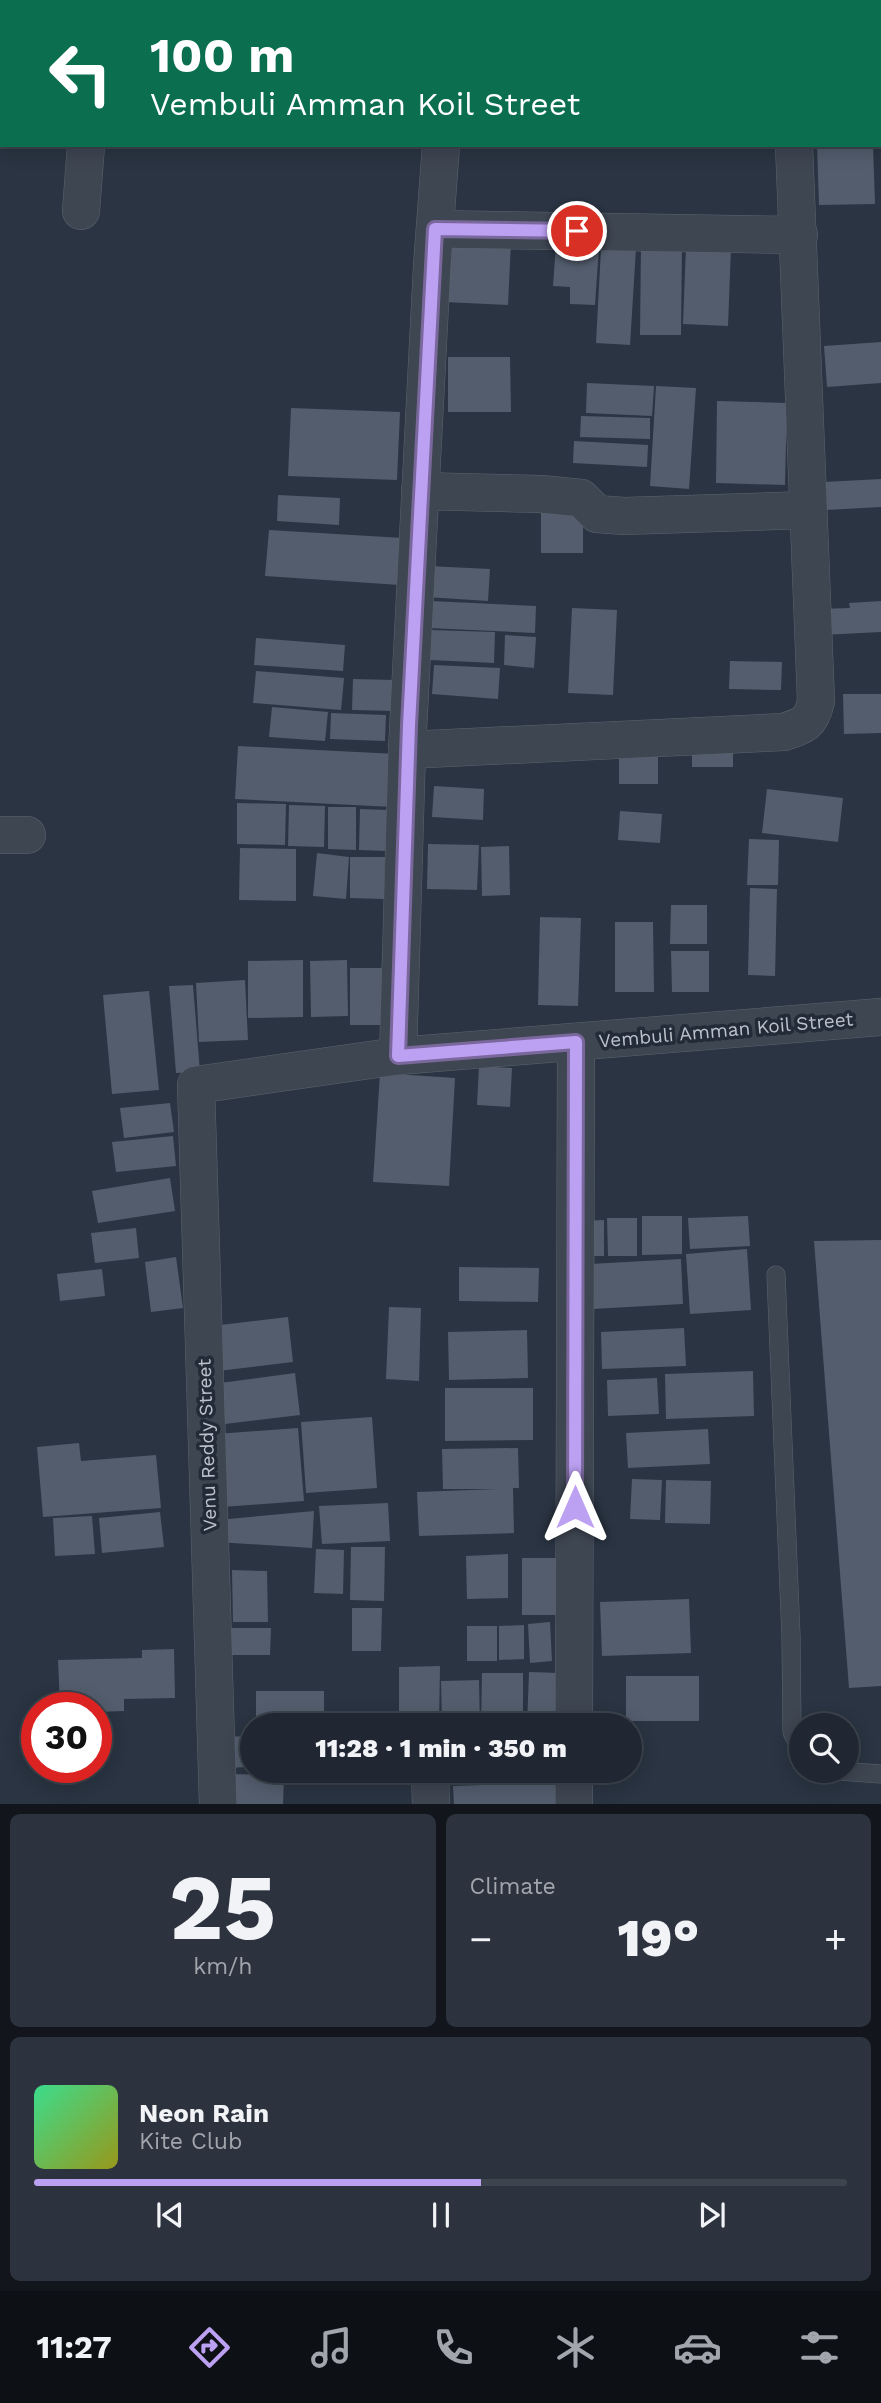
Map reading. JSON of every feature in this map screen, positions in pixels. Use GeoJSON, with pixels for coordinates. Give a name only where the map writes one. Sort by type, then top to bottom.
{"type":"FeatureCollection","features":[{"type":"Feature","properties":{"kind":"street"},"geometry":{"type":"LineString","coordinates":[[81,211],[86,147]]}},
{"type":"Feature","properties":{"kind":"street"},"geometry":{"type":"LineString","coordinates":[[398,1056],[420,491],[441,147]]}},
{"type":"Feature","properties":{"kind":"street"},"geometry":{"type":"LineString","coordinates":[[408,750],[784,732],[805,724],[812,717],[816,701],[794,147]]}},
{"type":"Feature","properties":{"kind":"street"},"geometry":{"type":"LineString","coordinates":[[435,229],[799,234]]}},
{"type":"Feature","properties":{"kind":"street"},"geometry":{"type":"LineString","coordinates":[[420,491],[541,494],[581,498],[597,514],[624,516],[807,510]]}},
{"type":"Feature","properties":{"kind":"street","name":"Vembuli Amman Koil Street"},"geometry":{"type":"LineString","coordinates":[[196,1085],[398,1056],[881,1017]]}},
{"type":"Feature","properties":{"kind":"street"},"geometry":{"type":"LineString","coordinates":[[574,1713],[576,1042]]}},
{"type":"Feature","properties":{"kind":"street","name":"Venu Reddy Street"},"geometry":{"type":"LineString","coordinates":[[196,1085],[218,1804]]}},
{"type":"Feature","properties":{"kind":"street"},"geometry":{"type":"LineString","coordinates":[[430,1783],[431,1804]]}},
{"type":"Feature","properties":{"kind":"street"},"geometry":{"type":"LineString","coordinates":[[574,1783],[574,1804]]}},
{"type":"Feature","properties":{"kind":"lane"},"geometry":{"type":"LineString","coordinates":[[776,1275],[792,1713]]}},
{"type":"Feature","properties":{"kind":"lane"},"geometry":{"type":"LineString","coordinates":[[859,1772],[881,1774]]}},
{"type":"Feature","properties":{"kind":"building"},"geometry":{"type":"Polygon","coordinates":[[[817,147],[873,147],[875,204],[819,205],[817,147]]]}},
{"type":"Feature","properties":{"kind":"building"},"geometry":{"type":"Polygon","coordinates":[[[448,240],[511,242],[508,305],[445,302],[448,240]]]}},
{"type":"Feature","properties":{"kind":"building"},"geometry":{"type":"Polygon","coordinates":[[[641,244],[682,244],[681,335],[640,335],[641,244]]]}},
{"type":"Feature","properties":{"kind":"building"},"geometry":{"type":"Polygon","coordinates":[[[556,245],[599,247],[595,305],[570,304],[570,287],[553,286],[556,245]]]}},
{"type":"Feature","properties":{"kind":"building"},"geometry":{"type":"Polygon","coordinates":[[[686,246],[731,248],[728,326],[683,324],[686,246]]]}},
{"type":"Feature","properties":{"kind":"building"},"geometry":{"type":"Polygon","coordinates":[[[601,248],[636,249],[630,345],[596,343],[601,248]]]}},
{"type":"Feature","properties":{"kind":"building"},"geometry":{"type":"Polygon","coordinates":[[[881,342],[881,383],[827,387],[824,346],[881,342]]]}},
{"type":"Feature","properties":{"kind":"building"},"geometry":{"type":"Polygon","coordinates":[[[448,357],[510,357],[511,412],[448,412],[448,357]]]}},
{"type":"Feature","properties":{"kind":"building"},"geometry":{"type":"Polygon","coordinates":[[[587,383],[654,386],[652,416],[586,413],[587,383]]]}},
{"type":"Feature","properties":{"kind":"building"},"geometry":{"type":"Polygon","coordinates":[[[656,386],[696,388],[689,489],[650,486],[656,386]]]}},
{"type":"Feature","properties":{"kind":"building"},"geometry":{"type":"Polygon","coordinates":[[[717,401],[787,403],[785,485],[716,483],[717,401]]]}},
{"type":"Feature","properties":{"kind":"building"},"geometry":{"type":"Polygon","coordinates":[[[291,408],[400,412],[397,480],[288,476],[291,408]]]}},
{"type":"Feature","properties":{"kind":"building"},"geometry":{"type":"Polygon","coordinates":[[[581,416],[650,418],[650,439],[580,437],[581,416]]]}},
{"type":"Feature","properties":{"kind":"building"},"geometry":{"type":"Polygon","coordinates":[[[574,441],[648,445],[647,467],[573,463],[574,441]]]}},
{"type":"Feature","properties":{"kind":"building"},"geometry":{"type":"Polygon","coordinates":[[[881,479],[881,507],[826,510],[824,482],[881,479]]]}},
{"type":"Feature","properties":{"kind":"building"},"geometry":{"type":"Polygon","coordinates":[[[278,495],[340,498],[339,525],[277,521],[278,495]]]}},
{"type":"Feature","properties":{"kind":"building"},"geometry":{"type":"Polygon","coordinates":[[[541,505],[583,506],[583,553],[541,553],[541,505]]]}},
{"type":"Feature","properties":{"kind":"building"},"geometry":{"type":"Polygon","coordinates":[[[269,530],[403,538],[400,585],[265,576],[269,530]]]}},
{"type":"Feature","properties":{"kind":"building"},"geometry":{"type":"Polygon","coordinates":[[[428,566],[490,569],[488,601],[426,597],[428,566]]]}},
{"type":"Feature","properties":{"kind":"building"},"geometry":{"type":"Polygon","coordinates":[[[431,601],[536,606],[535,633],[429,628],[431,601]]]}},
{"type":"Feature","properties":{"kind":"building"},"geometry":{"type":"Polygon","coordinates":[[[881,601],[881,632],[822,635],[820,609],[850,608],[849,603],[881,601]]]}},
{"type":"Feature","properties":{"kind":"building"},"geometry":{"type":"Polygon","coordinates":[[[572,608],[617,610],[613,695],[568,693],[572,608]]]}},
{"type":"Feature","properties":{"kind":"building"},"geometry":{"type":"Polygon","coordinates":[[[431,630],[495,632],[494,663],[430,660],[431,630]]]}},
{"type":"Feature","properties":{"kind":"building"},"geometry":{"type":"Polygon","coordinates":[[[505,635],[536,637],[534,668],[504,665],[505,635]]]}},
{"type":"Feature","properties":{"kind":"building"},"geometry":{"type":"Polygon","coordinates":[[[256,638],[345,645],[343,671],[254,665],[256,638]]]}},
{"type":"Feature","properties":{"kind":"building"},"geometry":{"type":"Polygon","coordinates":[[[730,661],[782,662],[781,690],[729,689],[730,661]]]}},
{"type":"Feature","properties":{"kind":"building"},"geometry":{"type":"Polygon","coordinates":[[[434,665],[500,668],[498,699],[432,694],[434,665]]]}},
{"type":"Feature","properties":{"kind":"building"},"geometry":{"type":"Polygon","coordinates":[[[256,671],[344,678],[341,710],[253,703],[256,671]]]}},
{"type":"Feature","properties":{"kind":"building"},"geometry":{"type":"Polygon","coordinates":[[[353,679],[395,680],[394,711],[352,710],[353,679]]]}},
{"type":"Feature","properties":{"kind":"building"},"geometry":{"type":"Polygon","coordinates":[[[843,694],[881,694],[881,733],[844,734],[843,694]]]}},
{"type":"Feature","properties":{"kind":"building"},"geometry":{"type":"Polygon","coordinates":[[[272,707],[328,712],[325,741],[269,737],[272,707]]]}},
{"type":"Feature","properties":{"kind":"building"},"geometry":{"type":"Polygon","coordinates":[[[331,713],[386,715],[385,741],[330,739],[331,713]]]}},
{"type":"Feature","properties":{"kind":"building"},"geometry":{"type":"Polygon","coordinates":[[[692,740],[733,740],[733,767],[692,767],[692,740]]]}},
{"type":"Feature","properties":{"kind":"building"},"geometry":{"type":"Polygon","coordinates":[[[619,743],[658,743],[658,784],[619,784],[619,743]]]}},
{"type":"Feature","properties":{"kind":"building"},"geometry":{"type":"Polygon","coordinates":[[[238,746],[396,754],[393,807],[235,799],[238,746]]]}},
{"type":"Feature","properties":{"kind":"building"},"geometry":{"type":"Polygon","coordinates":[[[434,786],[484,789],[483,820],[432,817],[434,786]]]}},
{"type":"Feature","properties":{"kind":"building"},"geometry":{"type":"Polygon","coordinates":[[[767,789],[843,798],[838,842],[762,833],[767,789]]]}},
{"type":"Feature","properties":{"kind":"building"},"geometry":{"type":"Polygon","coordinates":[[[237,803],[286,804],[285,845],[237,844],[237,803]]]}},
{"type":"Feature","properties":{"kind":"building"},"geometry":{"type":"Polygon","coordinates":[[[289,805],[325,806],[324,847],[288,846],[289,805]]]}},
{"type":"Feature","properties":{"kind":"building"},"geometry":{"type":"Polygon","coordinates":[[[328,807],[356,807],[356,850],[328,849],[328,807]]]}},
{"type":"Feature","properties":{"kind":"building"},"geometry":{"type":"Polygon","coordinates":[[[360,809],[389,810],[388,851],[359,850],[360,809]]]}},
{"type":"Feature","properties":{"kind":"building"},"geometry":{"type":"Polygon","coordinates":[[[620,811],[662,814],[660,843],[618,840],[620,811]]]}},
{"type":"Feature","properties":{"kind":"building"},"geometry":{"type":"Polygon","coordinates":[[[749,839],[779,840],[778,885],[747,885],[749,839]]]}},
{"type":"Feature","properties":{"kind":"building"},"geometry":{"type":"Polygon","coordinates":[[[428,844],[479,845],[477,890],[427,889],[428,844]]]}},
{"type":"Feature","properties":{"kind":"building"},"geometry":{"type":"Polygon","coordinates":[[[509,846],[510,895],[482,896],[481,847],[509,846]]]}},
{"type":"Feature","properties":{"kind":"building"},"geometry":{"type":"Polygon","coordinates":[[[240,848],[296,849],[296,901],[239,900],[240,848]]]}},
{"type":"Feature","properties":{"kind":"building"},"geometry":{"type":"Polygon","coordinates":[[[317,853],[349,857],[346,899],[313,896],[317,853]]]}},
{"type":"Feature","properties":{"kind":"building"},"geometry":{"type":"Polygon","coordinates":[[[350,857],[385,857],[384,899],[350,898],[350,857]]]}},
{"type":"Feature","properties":{"kind":"building"},"geometry":{"type":"Polygon","coordinates":[[[750,888],[777,889],[775,976],[748,975],[750,888]]]}},
{"type":"Feature","properties":{"kind":"building"},"geometry":{"type":"Polygon","coordinates":[[[671,905],[707,905],[707,944],[670,944],[671,905]]]}},
{"type":"Feature","properties":{"kind":"building"},"geometry":{"type":"Polygon","coordinates":[[[540,917],[581,918],[578,1006],[538,1005],[540,917]]]}},
{"type":"Feature","properties":{"kind":"building"},"geometry":{"type":"Polygon","coordinates":[[[615,922],[653,922],[654,992],[615,992],[615,922]]]}},
{"type":"Feature","properties":{"kind":"building"},"geometry":{"type":"Polygon","coordinates":[[[671,951],[709,951],[709,992],[672,992],[671,951]]]}},
{"type":"Feature","properties":{"kind":"building"},"geometry":{"type":"Polygon","coordinates":[[[303,960],[303,1017],[248,1018],[248,961],[303,960]]]}},
{"type":"Feature","properties":{"kind":"building"},"geometry":{"type":"Polygon","coordinates":[[[347,960],[348,1016],[311,1017],[310,961],[347,960]]]}},
{"type":"Feature","properties":{"kind":"building"},"geometry":{"type":"Polygon","coordinates":[[[350,968],[392,968],[392,1025],[350,1025],[350,968]]]}},
{"type":"Feature","properties":{"kind":"building"},"geometry":{"type":"Polygon","coordinates":[[[245,980],[248,1040],[199,1042],[196,983],[245,980]]]}},
{"type":"Feature","properties":{"kind":"building"},"geometry":{"type":"Polygon","coordinates":[[[193,985],[200,1072],[176,1073],[169,986],[193,985]]]}},
{"type":"Feature","properties":{"kind":"building"},"geometry":{"type":"Polygon","coordinates":[[[149,991],[159,1090],[112,1094],[103,995],[149,991]]]}},
{"type":"Feature","properties":{"kind":"building"},"geometry":{"type":"Polygon","coordinates":[[[479,1066],[512,1068],[510,1107],[477,1105],[479,1066]]]}},
{"type":"Feature","properties":{"kind":"building"},"geometry":{"type":"Polygon","coordinates":[[[380,1073],[455,1078],[449,1186],[373,1182],[380,1073]]]}},
{"type":"Feature","properties":{"kind":"building"},"geometry":{"type":"Polygon","coordinates":[[[170,1103],[174,1132],[124,1138],[120,1108],[170,1103]]]}},
{"type":"Feature","properties":{"kind":"building"},"geometry":{"type":"Polygon","coordinates":[[[173,1136],[176,1166],[116,1172],[112,1142],[173,1136]]]}},
{"type":"Feature","properties":{"kind":"building"},"geometry":{"type":"Polygon","coordinates":[[[170,1178],[175,1211],[98,1223],[92,1191],[170,1178]]]}},
{"type":"Feature","properties":{"kind":"building"},"geometry":{"type":"Polygon","coordinates":[[[642,1216],[682,1216],[682,1254],[642,1255],[642,1216]]]}},
{"type":"Feature","properties":{"kind":"building"},"geometry":{"type":"Polygon","coordinates":[[[748,1216],[750,1246],[690,1249],[688,1218],[748,1216]]]}},
{"type":"Feature","properties":{"kind":"building"},"geometry":{"type":"Polygon","coordinates":[[[607,1218],[637,1218],[637,1256],[608,1256],[607,1218]]]}},
{"type":"Feature","properties":{"kind":"building"},"geometry":{"type":"Polygon","coordinates":[[[604,1220],[604,1256],[578,1256],[577,1221],[604,1220]]]}},
{"type":"Feature","properties":{"kind":"building"},"geometry":{"type":"Polygon","coordinates":[[[136,1228],[139,1258],[95,1263],[91,1233],[136,1228]]]}},
{"type":"Feature","properties":{"kind":"building"},"geometry":{"type":"Polygon","coordinates":[[[881,1240],[881,1686],[849,1688],[814,1241],[881,1240]]]}},
{"type":"Feature","properties":{"kind":"building"},"geometry":{"type":"Polygon","coordinates":[[[747,1249],[751,1310],[690,1314],[686,1254],[747,1249]]]}},
{"type":"Feature","properties":{"kind":"building"},"geometry":{"type":"Polygon","coordinates":[[[176,1257],[183,1308],[151,1312],[145,1262],[176,1257]]]}},
{"type":"Feature","properties":{"kind":"building"},"geometry":{"type":"Polygon","coordinates":[[[681,1259],[683,1304],[592,1309],[590,1264],[681,1259]]]}},
{"type":"Feature","properties":{"kind":"building"},"geometry":{"type":"Polygon","coordinates":[[[459,1267],[539,1268],[538,1302],[459,1301],[459,1267]]]}},
{"type":"Feature","properties":{"kind":"building"},"geometry":{"type":"Polygon","coordinates":[[[102,1269],[105,1296],[60,1301],[57,1274],[102,1269]]]}},
{"type":"Feature","properties":{"kind":"building"},"geometry":{"type":"Polygon","coordinates":[[[389,1307],[421,1308],[419,1381],[386,1379],[389,1307]]]}},
{"type":"Feature","properties":{"kind":"building"},"geometry":{"type":"Polygon","coordinates":[[[288,1317],[293,1362],[218,1371],[212,1326],[288,1317]]]}},
{"type":"Feature","properties":{"kind":"building"},"geometry":{"type":"Polygon","coordinates":[[[684,1328],[686,1366],[602,1369],[601,1332],[684,1328]]]}},
{"type":"Feature","properties":{"kind":"building"},"geometry":{"type":"Polygon","coordinates":[[[527,1330],[528,1378],[449,1380],[448,1332],[527,1330]]]}},
{"type":"Feature","properties":{"kind":"building"},"geometry":{"type":"Polygon","coordinates":[[[753,1371],[754,1416],[666,1419],[665,1374],[753,1371]]]}},
{"type":"Feature","properties":{"kind":"building"},"geometry":{"type":"Polygon","coordinates":[[[295,1373],[300,1415],[225,1424],[220,1383],[295,1373]]]}},
{"type":"Feature","properties":{"kind":"building"},"geometry":{"type":"Polygon","coordinates":[[[657,1378],[659,1414],[608,1416],[607,1380],[657,1378]]]}},
{"type":"Feature","properties":{"kind":"building"},"geometry":{"type":"Polygon","coordinates":[[[445,1388],[533,1388],[533,1440],[445,1441],[445,1388]]]}},
{"type":"Feature","properties":{"kind":"building"},"geometry":{"type":"Polygon","coordinates":[[[372,1417],[377,1488],[306,1493],[301,1422],[372,1417]]]}},
{"type":"Feature","properties":{"kind":"building"},"geometry":{"type":"Polygon","coordinates":[[[298,1428],[304,1501],[222,1507],[216,1434],[298,1428]]]}},
{"type":"Feature","properties":{"kind":"building"},"geometry":{"type":"Polygon","coordinates":[[[708,1429],[710,1464],[628,1468],[626,1433],[708,1429]]]}},
{"type":"Feature","properties":{"kind":"building"},"geometry":{"type":"Polygon","coordinates":[[[79,1443],[81,1461],[156,1455],[161,1508],[43,1517],[37,1447],[79,1443]]]}},
{"type":"Feature","properties":{"kind":"building"},"geometry":{"type":"Polygon","coordinates":[[[518,1448],[519,1488],[513,1488],[514,1533],[419,1536],[417,1492],[497,1489],[443,1489],[442,1449],[518,1448]]]}},
{"type":"Feature","properties":{"kind":"building"},"geometry":{"type":"Polygon","coordinates":[[[632,1479],[662,1480],[660,1520],[630,1519],[632,1479]]]}},
{"type":"Feature","properties":{"kind":"building"},"geometry":{"type":"Polygon","coordinates":[[[666,1480],[711,1481],[710,1524],[665,1523],[666,1480]]]}},
{"type":"Feature","properties":{"kind":"building"},"geometry":{"type":"Polygon","coordinates":[[[388,1503],[390,1541],[322,1544],[319,1506],[388,1503]]]}},
{"type":"Feature","properties":{"kind":"building"},"geometry":{"type":"Polygon","coordinates":[[[314,1511],[312,1548],[217,1542],[217,1520],[314,1511]]]}},
{"type":"Feature","properties":{"kind":"building"},"geometry":{"type":"Polygon","coordinates":[[[160,1512],[164,1547],[102,1553],[99,1518],[160,1512]]]}},
{"type":"Feature","properties":{"kind":"building"},"geometry":{"type":"Polygon","coordinates":[[[92,1516],[95,1554],[55,1556],[53,1518],[92,1516]]]}},
{"type":"Feature","properties":{"kind":"building"},"geometry":{"type":"Polygon","coordinates":[[[351,1547],[385,1547],[384,1601],[350,1600],[351,1547]]]}},
{"type":"Feature","properties":{"kind":"building"},"geometry":{"type":"Polygon","coordinates":[[[316,1549],[344,1550],[343,1594],[314,1593],[316,1549]]]}},
{"type":"Feature","properties":{"kind":"building"},"geometry":{"type":"Polygon","coordinates":[[[508,1554],[508,1598],[467,1599],[466,1556],[508,1554]]]}},
{"type":"Feature","properties":{"kind":"building"},"geometry":{"type":"Polygon","coordinates":[[[522,1558],[559,1558],[559,1615],[522,1615],[522,1558]]]}},
{"type":"Feature","properties":{"kind":"building"},"geometry":{"type":"Polygon","coordinates":[[[232,1570],[267,1571],[268,1622],[233,1622],[232,1570]]]}},
{"type":"Feature","properties":{"kind":"building"},"geometry":{"type":"Polygon","coordinates":[[[689,1599],[691,1653],[602,1656],[600,1602],[689,1599]]]}},
{"type":"Feature","properties":{"kind":"building"},"geometry":{"type":"Polygon","coordinates":[[[352,1608],[382,1608],[381,1651],[352,1651],[352,1608]]]}},
{"type":"Feature","properties":{"kind":"building"},"geometry":{"type":"Polygon","coordinates":[[[550,1622],[552,1661],[530,1663],[528,1624],[550,1622]]]}},
{"type":"Feature","properties":{"kind":"building"},"geometry":{"type":"Polygon","coordinates":[[[524,1625],[524,1659],[499,1660],[499,1626],[524,1625]]]}},
{"type":"Feature","properties":{"kind":"building"},"geometry":{"type":"Polygon","coordinates":[[[467,1626],[497,1626],[497,1661],[467,1661],[467,1626]]]}},
{"type":"Feature","properties":{"kind":"building"},"geometry":{"type":"Polygon","coordinates":[[[225,1628],[271,1628],[270,1655],[225,1655],[225,1628]]]}},
{"type":"Feature","properties":{"kind":"building"},"geometry":{"type":"Polygon","coordinates":[[[174,1649],[175,1698],[124,1699],[124,1711],[112,1711],[112,1692],[59,1692],[58,1660],[142,1658],[142,1650],[174,1649]]]}},
{"type":"Feature","properties":{"kind":"building"},"geometry":{"type":"Polygon","coordinates":[[[440,1666],[439,1713],[399,1713],[399,1667],[440,1666]]]}},
{"type":"Feature","properties":{"kind":"building"},"geometry":{"type":"Polygon","coordinates":[[[529,1672],[560,1673],[558,1713],[527,1713],[529,1672]]]}},
{"type":"Feature","properties":{"kind":"building"},"geometry":{"type":"Polygon","coordinates":[[[482,1673],[523,1673],[523,1713],[481,1713],[482,1673]]]}},
{"type":"Feature","properties":{"kind":"building"},"geometry":{"type":"Polygon","coordinates":[[[626,1676],[699,1676],[699,1721],[642,1721],[642,1713],[626,1713],[626,1676]]]}},
{"type":"Feature","properties":{"kind":"building"},"geometry":{"type":"Polygon","coordinates":[[[479,1680],[480,1713],[442,1713],[441,1681],[479,1680]]]}},
{"type":"Feature","properties":{"kind":"building"},"geometry":{"type":"Polygon","coordinates":[[[256,1691],[324,1691],[324,1713],[256,1713],[256,1691]]]}},
{"type":"Feature","properties":{"kind":"building"},"geometry":{"type":"Polygon","coordinates":[[[240,1736],[240,1767],[221,1768],[220,1737],[240,1736]]]}},
{"type":"Feature","properties":{"kind":"building"},"geometry":{"type":"Polygon","coordinates":[[[225,1774],[240,1774],[240,1783],[284,1783],[283,1804],[224,1804],[225,1774]]]}},
{"type":"Feature","properties":{"kind":"building"},"geometry":{"type":"Polygon","coordinates":[[[561,1783],[562,1804],[454,1804],[453,1786],[561,1783]]]}},
{"type":"Feature","properties":{"kind":"route"},"geometry":{"type":"LineString","coordinates":[[575,1507],[576,1042],[398,1056],[409,725],[435,229],[577,231]]}}]}
